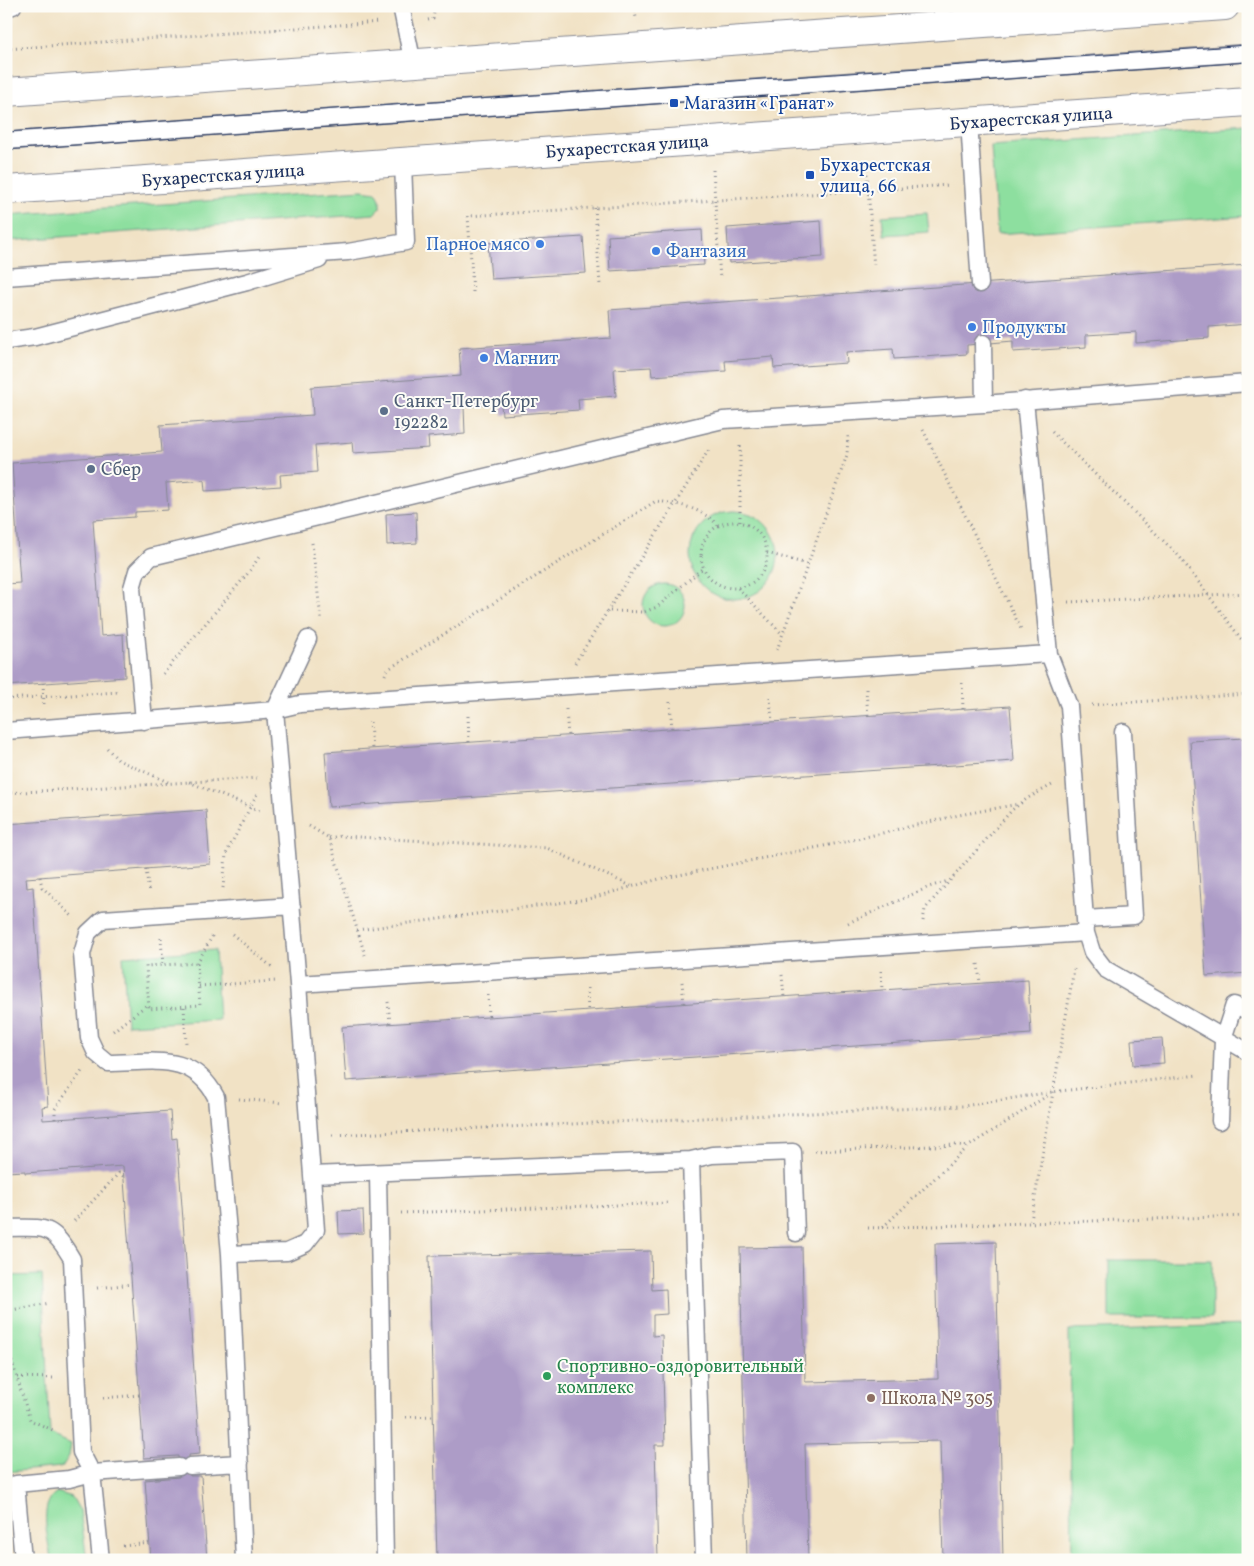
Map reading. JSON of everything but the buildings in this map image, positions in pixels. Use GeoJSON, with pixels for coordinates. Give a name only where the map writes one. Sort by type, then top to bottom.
{"type":"FeatureCollection","features":[{"type":"Feature","properties":{"kind":"main road"},"geometry":{"type":"LineString","coordinates":[[6,92],[413,64],[942,16],[1225,6]]}},
{"type":"Feature","properties":{"kind":"main road","name":"Бухарестская улица"},"geometry":{"type":"LineString","coordinates":[[6,190],[1248,102]]}},
{"type":"Feature","properties":{"kind":"lane"},"geometry":{"type":"LineString","coordinates":[[6,7],[13,6]]}},
{"type":"Feature","properties":{"kind":"lane"},"geometry":{"type":"LineString","coordinates":[[402,14],[413,64]]}},
{"type":"Feature","properties":{"kind":"lane"},"geometry":{"type":"LineString","coordinates":[[6,141],[1248,53]]}},
{"type":"Feature","properties":{"kind":"lane"},"geometry":{"type":"LineString","coordinates":[[969,122],[980,284]]}},
{"type":"Feature","properties":{"kind":"lane"},"geometry":{"type":"LineString","coordinates":[[6,277],[348,252],[406,242],[403,163]]}},
{"type":"Feature","properties":{"kind":"lane"},"geometry":{"type":"LineString","coordinates":[[6,341],[35,337],[247,282],[348,252]]}},
{"type":"Feature","properties":{"kind":"lane"},"geometry":{"type":"LineString","coordinates":[[983,344],[984,404]]}},
{"type":"Feature","properties":{"kind":"lane"},"geometry":{"type":"LineString","coordinates":[[144,721],[132,588],[137,571],[151,557],[723,420],[915,409],[1248,383]]}},
{"type":"Feature","properties":{"kind":"lane"},"geometry":{"type":"LineString","coordinates":[[1025,400],[1049,654],[1069,706],[1086,926],[1092,952],[1105,969],[1248,1052]]}},
{"type":"Feature","properties":{"kind":"lane"},"geometry":{"type":"LineString","coordinates":[[230,1254],[287,1252],[305,1244],[316,1230],[295,981],[292,906],[284,816],[274,777],[274,710],[308,639]]}},
{"type":"Feature","properties":{"kind":"lane"},"geometry":{"type":"LineString","coordinates":[[6,731],[274,710],[300,704],[1049,654]]}},
{"type":"Feature","properties":{"kind":"lane"},"geometry":{"type":"LineString","coordinates":[[295,981],[373,979],[919,944],[1086,926],[1134,916],[1123,732]]}},
{"type":"Feature","properties":{"kind":"lane"},"geometry":{"type":"LineString","coordinates":[[244,1560],[230,1254],[216,1097],[209,1084],[194,1069],[178,1063],[108,1063],[94,1050],[89,1038],[82,954],[88,932],[103,919],[220,917],[292,906]]}},
{"type":"Feature","properties":{"kind":"lane"},"geometry":{"type":"LineString","coordinates":[[1220,1121],[1223,1039],[1234,1005],[1248,1011]]}},
{"type":"Feature","properties":{"kind":"lane"},"geometry":{"type":"LineString","coordinates":[[312,1175],[378,1174],[691,1160],[712,1155],[793,1152],[796,1233]]}},
{"type":"Feature","properties":{"kind":"lane"},"geometry":{"type":"LineString","coordinates":[[691,1160],[704,1560]]}},
{"type":"Feature","properties":{"kind":"lane"},"geometry":{"type":"LineString","coordinates":[[378,1174],[385,1560]]}},
{"type":"Feature","properties":{"kind":"lane"},"geometry":{"type":"LineString","coordinates":[[6,1228],[44,1228],[59,1236],[72,1259],[81,1452],[92,1474],[101,1560]]}},
{"type":"Feature","properties":{"kind":"lane"},"geometry":{"type":"LineString","coordinates":[[23,1560],[16,1484],[69,1479],[92,1474],[240,1463]]}},
{"type":"Feature","properties":{"kind":"path"},"geometry":{"type":"LineString","coordinates":[[6,49],[402,14],[433,19],[435,6]]}},
{"type":"Feature","properties":{"kind":"path"},"geometry":{"type":"LineString","coordinates":[[847,162],[866,161],[874,268]]}},
{"type":"Feature","properties":{"kind":"path"},"geometry":{"type":"LineString","coordinates":[[713,165],[720,279]]}},
{"type":"Feature","properties":{"kind":"path"},"geometry":{"type":"LineString","coordinates":[[714,171],[723,170]]}},
{"type":"Feature","properties":{"kind":"path"},"geometry":{"type":"LineString","coordinates":[[473,292],[468,216],[973,184]]}},
{"type":"Feature","properties":{"kind":"path"},"geometry":{"type":"LineString","coordinates":[[595,208],[600,285]]}},
{"type":"Feature","properties":{"kind":"path"},"geometry":{"type":"LineString","coordinates":[[1025,400],[1045,425],[1179,556],[1248,648]]}},
{"type":"Feature","properties":{"kind":"path"},"geometry":{"type":"LineString","coordinates":[[915,409],[917,417],[1027,640],[1049,654]]}},
{"type":"Feature","properties":{"kind":"path"},"geometry":{"type":"LineString","coordinates":[[769,673],[847,455],[849,412]]}},
{"type":"Feature","properties":{"kind":"path"},"geometry":{"type":"LineString","coordinates":[[740,419],[740,522]]}},
{"type":"Feature","properties":{"kind":"path"},"geometry":{"type":"LineString","coordinates":[[558,688],[609,611],[711,447],[723,420]]}},
{"type":"Feature","properties":{"kind":"path"},"geometry":{"type":"LineString","coordinates":[[377,699],[387,670],[656,501],[688,505],[711,518],[719,526]]}},
{"type":"Feature","properties":{"kind":"path"},"geometry":{"type":"LineString","coordinates":[[308,639],[321,626],[309,520]]}},
{"type":"Feature","properties":{"kind":"path"},"geometry":{"type":"LineString","coordinates":[[740,522],[759,533],[764,539],[767,562],[760,577],[746,586],[738,588],[721,586],[708,575],[704,567],[701,551],[707,537],[719,526],[740,522]]}},
{"type":"Feature","properties":{"kind":"path"},"geometry":{"type":"LineString","coordinates":[[6,699],[141,690],[169,669],[249,572],[278,528]]}},
{"type":"Feature","properties":{"kind":"path"},"geometry":{"type":"LineString","coordinates":[[767,554],[807,564]]}},
{"type":"Feature","properties":{"kind":"path"},"geometry":{"type":"LineString","coordinates":[[609,611],[644,612],[657,607],[704,567]]}},
{"type":"Feature","properties":{"kind":"path"},"geometry":{"type":"LineString","coordinates":[[738,588],[782,634]]}},
{"type":"Feature","properties":{"kind":"path"},"geometry":{"type":"LineString","coordinates":[[1044,603],[1248,593]]}},
{"type":"Feature","properties":{"kind":"path"},"geometry":{"type":"LineString","coordinates":[[1069,706],[1248,694]]}},
{"type":"Feature","properties":{"kind":"path"},"geometry":{"type":"LineString","coordinates":[[87,725],[118,760],[170,783]]}},
{"type":"Feature","properties":{"kind":"path"},"geometry":{"type":"LineString","coordinates":[[919,944],[924,909],[949,881],[1019,804],[1074,773]]}},
{"type":"Feature","properties":{"kind":"path"},"geometry":{"type":"LineString","coordinates":[[6,793],[274,777]]}},
{"type":"Feature","properties":{"kind":"path"},"geometry":{"type":"LineString","coordinates":[[197,963],[146,966],[149,1008],[200,1005],[197,963],[220,917],[226,854],[250,807],[274,777]]}},
{"type":"Feature","properties":{"kind":"path"},"geometry":{"type":"LineString","coordinates":[[189,782],[268,814],[296,818],[329,838],[341,836],[547,848],[631,886]]}},
{"type":"Feature","properties":{"kind":"path"},"geometry":{"type":"LineString","coordinates":[[357,930],[588,899],[659,878],[844,842],[959,815],[1019,804]]}},
{"type":"Feature","properties":{"kind":"path"},"geometry":{"type":"LineString","coordinates":[[329,838],[373,979]]}},
{"type":"Feature","properties":{"kind":"path"},"geometry":{"type":"LineString","coordinates":[[40,877],[42,887],[88,932]]}},
{"type":"Feature","properties":{"kind":"path"},"geometry":{"type":"LineString","coordinates":[[827,950],[833,930],[929,887],[949,881]]}},
{"type":"Feature","properties":{"kind":"path"},"geometry":{"type":"LineString","coordinates":[[220,917],[295,981]]}},
{"type":"Feature","properties":{"kind":"path"},"geometry":{"type":"LineString","coordinates":[[1031,1222],[1074,965],[1086,926]]}},
{"type":"Feature","properties":{"kind":"path"},"geometry":{"type":"LineString","coordinates":[[199,986],[295,981]]}},
{"type":"Feature","properties":{"kind":"path"},"geometry":{"type":"LineString","coordinates":[[55,1119],[55,1110],[94,1050],[148,1004]]}},
{"type":"Feature","properties":{"kind":"path"},"geometry":{"type":"LineString","coordinates":[[184,1006],[187,1067]]}},
{"type":"Feature","properties":{"kind":"path"},"geometry":{"type":"LineString","coordinates":[[309,1136],[964,1106],[1052,1092],[1222,1072]]}},
{"type":"Feature","properties":{"kind":"path"},"geometry":{"type":"LineString","coordinates":[[883,1228],[969,1146],[1052,1092]]}},
{"type":"Feature","properties":{"kind":"path"},"geometry":{"type":"LineString","coordinates":[[216,1097],[307,1106]]}},
{"type":"Feature","properties":{"kind":"path"},"geometry":{"type":"LineString","coordinates":[[793,1152],[969,1146]]}},
{"type":"Feature","properties":{"kind":"path"},"geometry":{"type":"LineString","coordinates":[[59,1236],[120,1173],[124,1177]]}},
{"type":"Feature","properties":{"kind":"path"},"geometry":{"type":"LineString","coordinates":[[397,1213],[692,1202]]}},
{"type":"Feature","properties":{"kind":"path"},"geometry":{"type":"LineString","coordinates":[[868,1228],[1248,1216]]}},
{"type":"Feature","properties":{"kind":"path"},"geometry":{"type":"LineString","coordinates":[[6,1310],[74,1294],[132,1284]]}},
{"type":"Feature","properties":{"kind":"path"},"geometry":{"type":"LineString","coordinates":[[6,1342],[30,1420]]}},
{"type":"Feature","properties":{"kind":"path"},"geometry":{"type":"LineString","coordinates":[[17,1377],[77,1378]]}},
{"type":"Feature","properties":{"kind":"path"},"geometry":{"type":"LineString","coordinates":[[78,1400],[139,1395]]}},
{"type":"Feature","properties":{"kind":"green space"},"geometry":{"type":"Polygon","coordinates":[[[1248,128],[1248,216],[997,234],[991,146],[1248,128]]]}},
{"type":"Feature","properties":{"kind":"green space"},"geometry":{"type":"Polygon","coordinates":[[[362,190],[376,192],[380,199],[380,208],[374,214],[6,241],[6,215],[362,190]]]}},
{"type":"Feature","properties":{"kind":"green space"},"geometry":{"type":"Polygon","coordinates":[[[927,213],[929,232],[884,235],[882,216],[927,213]]]}},
{"type":"Feature","properties":{"kind":"green space"},"geometry":{"type":"Polygon","coordinates":[[[734,511],[751,515],[765,524],[774,538],[778,555],[774,572],[765,586],[751,595],[734,599],[717,595],[703,586],[694,572],[690,555],[694,538],[703,524],[717,515],[734,511]]]}},
{"type":"Feature","properties":{"kind":"green space"},"geometry":{"type":"Polygon","coordinates":[[[664,584],[679,590],[685,605],[679,620],[664,626],[649,620],[643,605],[649,590],[664,584]]]}},
{"type":"Feature","properties":{"kind":"green space"},"geometry":{"type":"Polygon","coordinates":[[[215,950],[219,1020],[127,1025],[123,956],[215,950]]]}},
{"type":"Feature","properties":{"kind":"green space"},"geometry":{"type":"Polygon","coordinates":[[[1109,1260],[1212,1260],[1212,1318],[1109,1318],[1109,1260]]]}},
{"type":"Feature","properties":{"kind":"green space"},"geometry":{"type":"Polygon","coordinates":[[[42,1275],[50,1434],[71,1444],[69,1456],[62,1467],[6,1472],[6,1276],[42,1275]]]}},
{"type":"Feature","properties":{"kind":"green space"},"geometry":{"type":"Polygon","coordinates":[[[1248,1325],[1248,1560],[1072,1560],[1069,1330],[1248,1325]]]}},
{"type":"Feature","properties":{"kind":"green space"},"geometry":{"type":"Polygon","coordinates":[[[57,1492],[72,1497],[80,1511],[87,1560],[51,1560],[46,1514],[47,1505],[57,1492]]]}},
{"type":"Feature","properties":{"kind":"tram line"},"geometry":{"type":"LineString","coordinates":[[6,132],[1248,45]]}},
{"type":"Feature","properties":{"kind":"tram line"},"geometry":{"type":"LineString","coordinates":[[6,150],[1248,62]]}},
{"type":"Feature","properties":{"kind":"place","name":"Магазин «Гранат»"},"geometry":{"type":"Point","coordinates":[674,103]}},
{"type":"Feature","properties":{"kind":"place","name":"Бухарестская улица, 66"},"geometry":{"type":"Point","coordinates":[810,175]}},
{"type":"Feature","properties":{"kind":"place","name":"Парное мясо"},"geometry":{"type":"Point","coordinates":[540,244]}},
{"type":"Feature","properties":{"kind":"place","name":"Фантазия"},"geometry":{"type":"Point","coordinates":[656,251]}},
{"type":"Feature","properties":{"kind":"place","name":"Продукты"},"geometry":{"type":"Point","coordinates":[972,327]}},
{"type":"Feature","properties":{"kind":"place","name":"Магнит"},"geometry":{"type":"Point","coordinates":[484,358]}},
{"type":"Feature","properties":{"kind":"place","name":"Санкт-Петербург 192282"},"geometry":{"type":"Point","coordinates":[384,411]}},
{"type":"Feature","properties":{"kind":"place","name":"Сбер"},"geometry":{"type":"Point","coordinates":[91,469]}},
{"type":"Feature","properties":{"kind":"place","name":"Спортивно-оздоровительный комплекс"},"geometry":{"type":"Point","coordinates":[547,1376]}},
{"type":"Feature","properties":{"kind":"place","name":"Школа № 305"},"geometry":{"type":"Point","coordinates":[871,1398]}}]}
